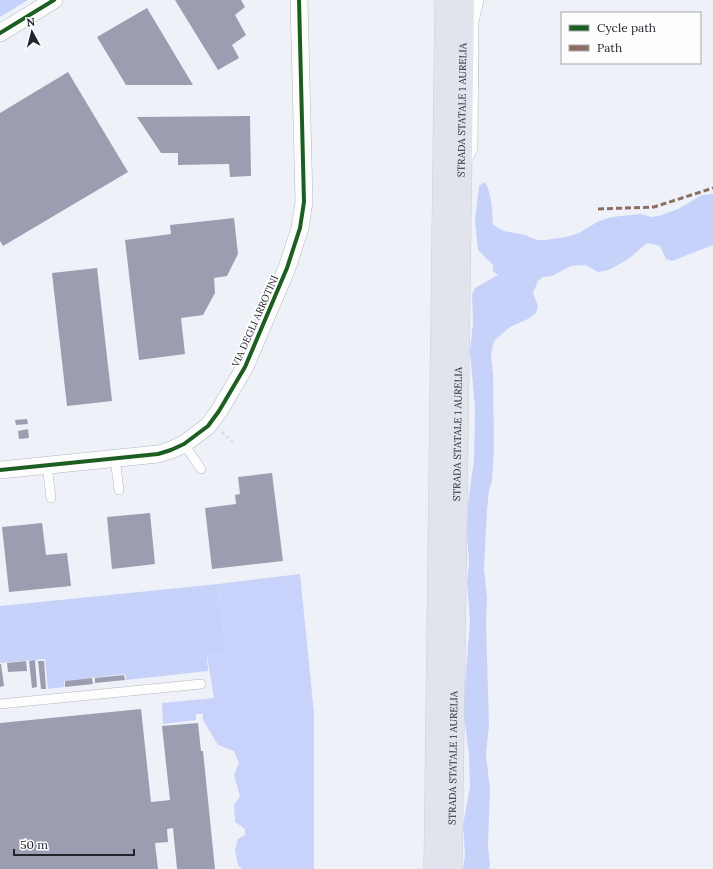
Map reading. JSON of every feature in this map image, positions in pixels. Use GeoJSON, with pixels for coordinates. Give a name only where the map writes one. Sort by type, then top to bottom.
{"type":"FeatureCollection","features":[{"type":"Feature","properties":{"kind":"highway","name":"STRADA STATALE 1 AURELIA"},"geometry":{"type":"LineString","coordinates":[[435,869],[446,0]]}},
{"type":"Feature","properties":{"kind":"highway","name":"STRADA STATALE 1 AURELIA"},"geometry":{"type":"LineString","coordinates":[[451,869],[463,0]]}},
{"type":"Feature","properties":{"kind":"street"},"geometry":{"type":"LineString","coordinates":[[0,33],[54,0]]}},
{"type":"Feature","properties":{"kind":"street","name":"VIA DEGLI ARROTINI"},"geometry":{"type":"LineString","coordinates":[[0,470],[158,454],[184,444],[196,436],[211,422],[219,411],[244,367],[287,268],[300,228],[304,202],[299,0]]}},
{"type":"Feature","properties":{"kind":"lane"},"geometry":{"type":"LineString","coordinates":[[461,172],[473,149],[474,22],[479,0]]}},
{"type":"Feature","properties":{"kind":"lane"},"geometry":{"type":"LineString","coordinates":[[184,444],[201,469]]}},
{"type":"Feature","properties":{"kind":"lane"},"geometry":{"type":"LineString","coordinates":[[115,458],[120,490]]}},
{"type":"Feature","properties":{"kind":"lane"},"geometry":{"type":"LineString","coordinates":[[47,465],[51,498]]}},
{"type":"Feature","properties":{"kind":"lane"},"geometry":{"type":"LineString","coordinates":[[0,704],[200,684]]}},
{"type":"Feature","properties":{"kind":"shaded area"},"geometry":{"type":"Polygon","coordinates":[[[0,0],[28,0],[0,17],[0,0]]]}},
{"type":"Feature","properties":{"kind":"shaded area"},"geometry":{"type":"Polygon","coordinates":[[[485,182],[490,197],[493,225],[504,231],[525,235],[537,240],[566,237],[579,233],[599,221],[612,217],[640,214],[652,217],[659,216],[678,209],[702,195],[713,194],[713,245],[672,261],[666,259],[660,246],[647,243],[631,257],[611,269],[598,272],[585,265],[571,266],[552,276],[543,277],[538,281],[533,293],[538,306],[536,313],[530,318],[510,327],[494,341],[491,354],[493,375],[494,450],[492,481],[489,490],[487,511],[484,569],[487,598],[486,621],[489,726],[486,754],[490,789],[488,846],[490,866],[489,869],[463,869],[465,855],[463,825],[470,787],[469,755],[463,709],[470,621],[467,583],[469,562],[467,533],[468,504],[474,460],[475,409],[470,351],[473,323],[472,294],[475,288],[498,275],[493,271],[493,265],[478,250],[475,222],[479,186],[485,182]]]}},
{"type":"Feature","properties":{"kind":"shaded area"},"geometry":{"type":"Polygon","coordinates":[[[300,574],[314,713],[314,869],[242,869],[238,865],[235,850],[238,839],[245,835],[245,829],[235,822],[234,805],[240,796],[234,775],[239,763],[234,751],[218,745],[203,720],[203,714],[196,714],[196,720],[163,724],[162,703],[214,698],[207,656],[226,653],[218,584],[300,574]]]}},
{"type":"Feature","properties":{"kind":"shaded area"},"geometry":{"type":"Polygon","coordinates":[[[218,584],[226,653],[207,656],[208,671],[126,680],[125,674],[64,681],[64,687],[48,689],[45,659],[0,663],[0,606],[218,584]]]}},
{"type":"Feature","properties":{"kind":"building"},"geometry":{"type":"Polygon","coordinates":[[[175,0],[241,0],[245,7],[235,15],[246,35],[232,45],[239,58],[218,70],[175,0]]]}},
{"type":"Feature","properties":{"kind":"building"},"geometry":{"type":"Polygon","coordinates":[[[147,8],[193,85],[126,85],[97,37],[147,8]]]}},
{"type":"Feature","properties":{"kind":"building"},"geometry":{"type":"Polygon","coordinates":[[[68,72],[128,172],[3,246],[0,241],[0,113],[68,72]]]}},
{"type":"Feature","properties":{"kind":"building"},"geometry":{"type":"Polygon","coordinates":[[[250,116],[251,176],[230,177],[229,164],[178,165],[178,153],[161,153],[137,117],[250,116]]]}},
{"type":"Feature","properties":{"kind":"building"},"geometry":{"type":"Polygon","coordinates":[[[234,218],[238,254],[227,276],[214,278],[215,293],[203,315],[181,318],[185,354],[139,360],[125,240],[171,234],[170,225],[234,218]]]}},
{"type":"Feature","properties":{"kind":"building"},"geometry":{"type":"Polygon","coordinates":[[[97,268],[112,401],[67,406],[52,273],[97,268]]]}},
{"type":"Feature","properties":{"kind":"building"},"geometry":{"type":"Polygon","coordinates":[[[27,419],[28,424],[16,425],[15,420],[27,419]]]}},
{"type":"Feature","properties":{"kind":"building"},"geometry":{"type":"Polygon","coordinates":[[[28,429],[29,438],[19,439],[18,431],[28,429]]]}},
{"type":"Feature","properties":{"kind":"building"},"geometry":{"type":"Polygon","coordinates":[[[272,473],[283,561],[212,569],[205,508],[236,504],[235,495],[240,494],[238,477],[272,473]]]}},
{"type":"Feature","properties":{"kind":"building"},"geometry":{"type":"Polygon","coordinates":[[[150,513],[155,564],[112,569],[107,517],[150,513]]]}},
{"type":"Feature","properties":{"kind":"building"},"geometry":{"type":"Polygon","coordinates":[[[42,523],[46,555],[67,553],[71,586],[9,592],[2,527],[42,523]]]}},
{"type":"Feature","properties":{"kind":"building"},"geometry":{"type":"Polygon","coordinates":[[[35,660],[37,687],[32,688],[29,661],[35,660]]]}},
{"type":"Feature","properties":{"kind":"building"},"geometry":{"type":"Polygon","coordinates":[[[26,661],[27,671],[8,672],[7,663],[26,661]]]}},
{"type":"Feature","properties":{"kind":"building"},"geometry":{"type":"Polygon","coordinates":[[[38,661],[44,661],[46,689],[41,689],[38,661]]]}},
{"type":"Feature","properties":{"kind":"building"},"geometry":{"type":"Polygon","coordinates":[[[0,664],[4,686],[0,687],[0,664]]]}},
{"type":"Feature","properties":{"kind":"building"},"geometry":{"type":"Polygon","coordinates":[[[124,675],[125,680],[95,683],[95,678],[124,675]]]}},
{"type":"Feature","properties":{"kind":"building"},"geometry":{"type":"Polygon","coordinates":[[[92,678],[93,684],[65,687],[65,681],[92,678]]]}},
{"type":"Feature","properties":{"kind":"building"},"geometry":{"type":"Polygon","coordinates":[[[141,709],[151,802],[170,800],[162,726],[198,723],[201,751],[203,751],[215,869],[177,869],[173,828],[167,829],[168,842],[155,843],[158,869],[0,869],[0,723],[141,709]]]}},
{"type":"Feature","properties":{"kind":"marked path"},"geometry":{"type":"LineString","coordinates":[[598,209],[654,207],[713,188]]}},
{"type":"Feature","properties":{"kind":"cycle path"},"geometry":{"type":"LineString","coordinates":[[0,33],[54,0]]}},
{"type":"Feature","properties":{"kind":"cycle path"},"geometry":{"type":"LineString","coordinates":[[0,470],[158,454],[184,444],[208,426],[219,411],[245,367],[287,268],[300,228],[304,202],[299,0]]}}]}
